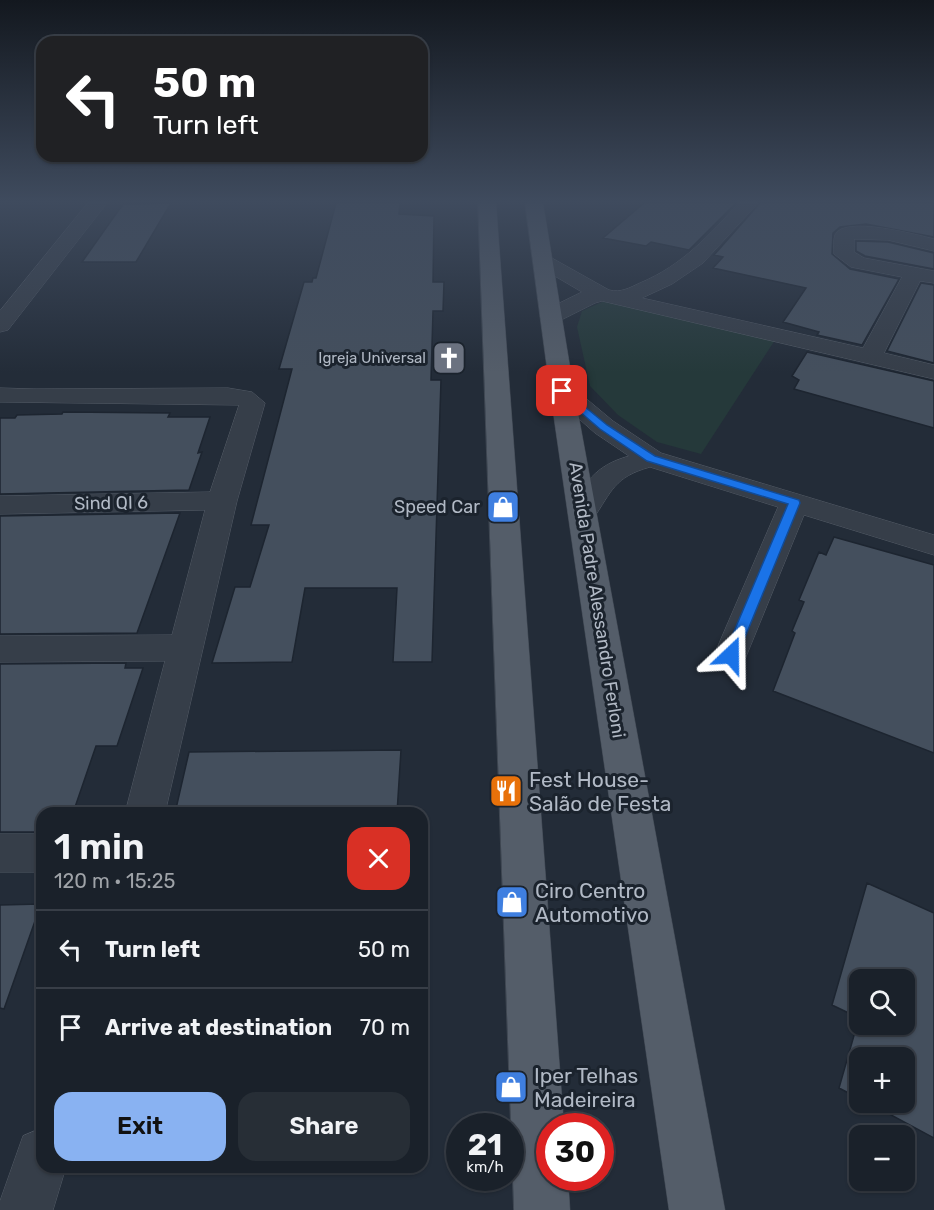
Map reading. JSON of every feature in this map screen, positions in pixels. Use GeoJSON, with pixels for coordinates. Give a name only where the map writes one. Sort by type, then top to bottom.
{"type":"FeatureCollection","features":[{"type":"Feature","properties":{"kind":"main road"},"geometry":{"type":"LineString","coordinates":[[490,259],[543,1210]]}},
{"type":"Feature","properties":{"kind":"main road","name":"Avenida Padre Alessandro Ferloni"},"geometry":{"type":"LineString","coordinates":[[543,261],[562,391],[697,1210]]}},
{"type":"Feature","properties":{"kind":"street"},"geometry":{"type":"LineString","coordinates":[[0,325],[53,259]]}},
{"type":"Feature","properties":{"kind":"street"},"geometry":{"type":"LineString","coordinates":[[551,316],[590,297],[613,296],[665,280],[695,259]]}},
{"type":"Feature","properties":{"kind":"street"},"geometry":{"type":"LineString","coordinates":[[851,259],[858,263],[924,275],[870,357]]}},
{"type":"Feature","properties":{"kind":"street"},"geometry":{"type":"LineString","coordinates":[[543,261],[613,296],[934,372]]}},
{"type":"Feature","properties":{"kind":"street"},"geometry":{"type":"LineString","coordinates":[[562,391],[604,427],[651,459],[934,545]]}},
{"type":"Feature","properties":{"kind":"street"},"geometry":{"type":"LineString","coordinates":[[0,395],[243,397],[252,404],[222,501],[147,807]]}},
{"type":"Feature","properties":{"kind":"street"},"geometry":{"type":"LineString","coordinates":[[583,513],[599,484],[612,470],[651,459]]}},
{"type":"Feature","properties":{"kind":"street","name":"Sind QI 6"},"geometry":{"type":"LineString","coordinates":[[0,505],[222,501]]}},
{"type":"Feature","properties":{"kind":"street"},"geometry":{"type":"LineString","coordinates":[[731,655],[794,503]]}},
{"type":"Feature","properties":{"kind":"street"},"geometry":{"type":"LineString","coordinates":[[0,649],[187,648]]}},
{"type":"Feature","properties":{"kind":"street"},"geometry":{"type":"LineString","coordinates":[[0,853],[36,853]]}},
{"type":"Feature","properties":{"kind":"street"},"geometry":{"type":"LineString","coordinates":[[25,1210],[36,1173]]}},
{"type":"Feature","properties":{"kind":"green space"},"geometry":{"type":"Polygon","coordinates":[[[602,302],[617,302],[775,340],[701,454],[657,442],[618,415],[590,386],[577,327],[582,311],[602,302]]]}},
{"type":"Feature","properties":{"kind":"building"},"geometry":{"type":"Polygon","coordinates":[[[84,259],[138,259],[136,262],[82,262],[84,259]]]}},
{"type":"Feature","properties":{"kind":"building"},"geometry":{"type":"Polygon","coordinates":[[[321,259],[433,259],[433,282],[444,282],[443,311],[433,311],[431,380],[441,380],[432,662],[393,662],[397,588],[305,588],[292,662],[212,663],[235,587],[250,587],[269,525],[251,525],[292,369],[279,369],[304,282],[312,282],[313,278],[316,278],[321,259]]]}},
{"type":"Feature","properties":{"kind":"building"},"geometry":{"type":"Polygon","coordinates":[[[721,259],[839,259],[850,269],[899,279],[862,345],[817,335],[819,332],[783,322],[806,288],[713,268],[721,259]]]}},
{"type":"Feature","properties":{"kind":"building"},"geometry":{"type":"Polygon","coordinates":[[[883,259],[934,259],[934,269],[883,259]]]}},
{"type":"Feature","properties":{"kind":"building"},"geometry":{"type":"Polygon","coordinates":[[[921,283],[934,285],[934,363],[887,351],[921,283]]]}},
{"type":"Feature","properties":{"kind":"building"},"geometry":{"type":"Polygon","coordinates":[[[807,352],[934,381],[934,428],[794,389],[799,380],[792,376],[807,352]]]}},
{"type":"Feature","properties":{"kind":"building"},"geometry":{"type":"Polygon","coordinates":[[[63,412],[170,413],[168,417],[210,417],[198,453],[202,452],[189,490],[0,494],[0,418],[15,418],[17,415],[62,414],[63,412]]]}},
{"type":"Feature","properties":{"kind":"building"},"geometry":{"type":"Polygon","coordinates":[[[180,513],[137,633],[0,634],[0,516],[180,513]]]}},
{"type":"Feature","properties":{"kind":"building"},"geometry":{"type":"Polygon","coordinates":[[[834,537],[934,565],[934,753],[773,691],[804,602],[799,600],[819,552],[826,555],[834,537]]]}},
{"type":"Feature","properties":{"kind":"building"},"geometry":{"type":"Polygon","coordinates":[[[126,663],[125,668],[143,668],[117,746],[96,746],[75,807],[36,807],[36,832],[0,832],[0,664],[126,663]]]}},
{"type":"Feature","properties":{"kind":"building"},"geometry":{"type":"Polygon","coordinates":[[[401,750],[397,807],[176,807],[189,752],[401,750]]]}},
{"type":"Feature","properties":{"kind":"building"},"geometry":{"type":"Polygon","coordinates":[[[867,883],[934,913],[934,1138],[915,1128],[915,1125],[910,1125],[887,1113],[915,1113],[915,1047],[851,1047],[854,1035],[915,1035],[915,969],[849,969],[849,1013],[832,1005],[867,883]]]}},
{"type":"Feature","properties":{"kind":"building"},"geometry":{"type":"Polygon","coordinates":[[[36,904],[36,918],[4,1009],[0,1008],[0,905],[36,904]]]}},
{"type":"Feature","properties":{"kind":"building"},"geometry":{"type":"Polygon","coordinates":[[[849,1053],[849,1093],[839,1088],[849,1053]]]}},
{"type":"Feature","properties":{"kind":"place","name":"Igreja Universal"},"geometry":{"type":"Point","coordinates":[449,358]}},
{"type":"Feature","properties":{"kind":"place","name":"Speed Car"},"geometry":{"type":"Point","coordinates":[503,507]}},
{"type":"Feature","properties":{"kind":"place","name":"Fest House- Salão de Festa"},"geometry":{"type":"Point","coordinates":[506,791]}},
{"type":"Feature","properties":{"kind":"place","name":"Ciro Centro Automotivo"},"geometry":{"type":"Point","coordinates":[512,902]}},
{"type":"Feature","properties":{"kind":"place","name":"Iper Telhas Madeireira"},"geometry":{"type":"Point","coordinates":[511,1087]}},
{"type":"Feature","properties":{"kind":"route"},"geometry":{"type":"LineString","coordinates":[[562,391],[604,427],[651,459],[794,503],[731,655]]}}]}
